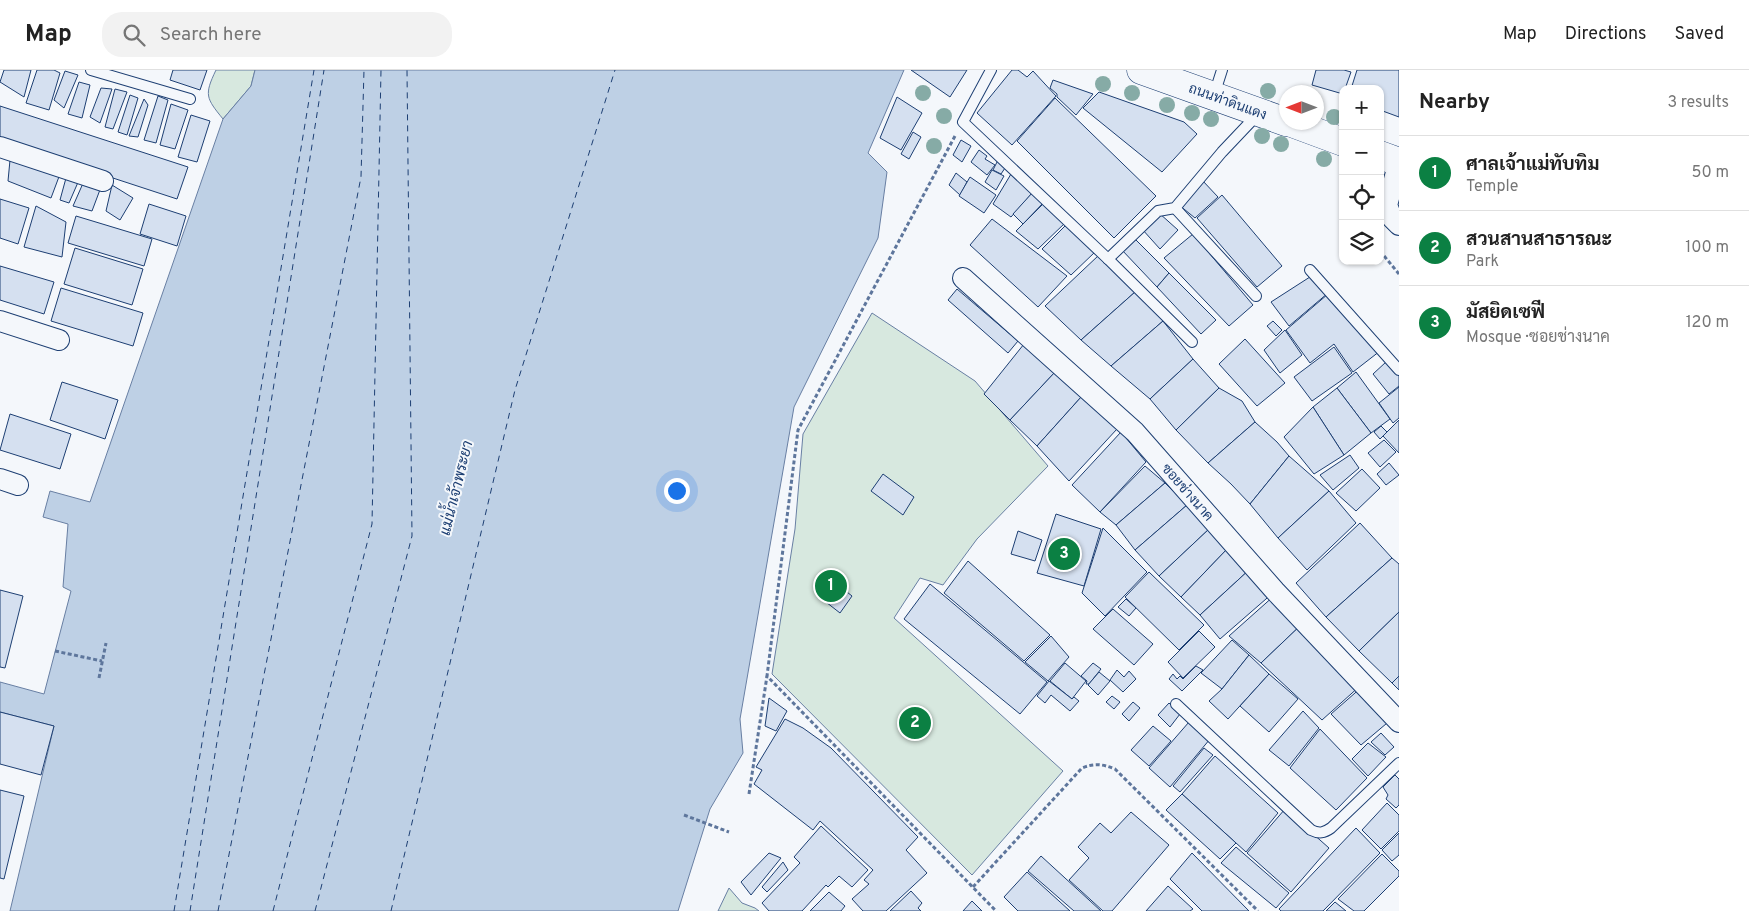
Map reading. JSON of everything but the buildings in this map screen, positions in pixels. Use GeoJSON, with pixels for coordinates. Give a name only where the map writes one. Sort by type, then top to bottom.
{"type":"FeatureCollection","features":[{"type":"Feature","properties":{"kind":"street","name":"ถนนท่าดินแดง"},"geometry":{"type":"LineString","coordinates":[[1142,70],[1279,119]]}},
{"type":"Feature","properties":{"kind":"street","name":"ถนนท่าดินแดง"},"geometry":{"type":"LineString","coordinates":[[1310,130],[1339,141]]}},
{"type":"Feature","properties":{"kind":"street"},"geometry":{"type":"LineString","coordinates":[[0,147],[103,181]]}},
{"type":"Feature","properties":{"kind":"street"},"geometry":{"type":"LineString","coordinates":[[1384,156],[1399,162],[1387,205],[1392,218],[1399,225]]}},
{"type":"Feature","properties":{"kind":"street","name":"ซอยช่างนาค"},"geometry":{"type":"LineString","coordinates":[[962,278],[1135,432],[1275,591],[1399,722]]}},
{"type":"Feature","properties":{"kind":"street"},"geometry":{"type":"LineString","coordinates":[[0,321],[59,340]]}},
{"type":"Feature","properties":{"kind":"lane"},"geometry":{"type":"LineString","coordinates":[[91,70],[190,99]]}},
{"type":"Feature","properties":{"kind":"lane"},"geometry":{"type":"LineString","coordinates":[[991,70],[962,122],[1108,259],[1192,342]]}},
{"type":"Feature","properties":{"kind":"lane"},"geometry":{"type":"LineString","coordinates":[[1214,96],[1222,70]]}},
{"type":"Feature","properties":{"kind":"lane"},"geometry":{"type":"LineString","coordinates":[[1108,259],[1158,211],[1175,208],[1222,152],[1260,112]]}},
{"type":"Feature","properties":{"kind":"lane"},"geometry":{"type":"LineString","coordinates":[[1175,208],[1256,296]]}},
{"type":"Feature","properties":{"kind":"lane"},"geometry":{"type":"LineString","coordinates":[[1310,270],[1399,370]]}},
{"type":"Feature","properties":{"kind":"lane"},"geometry":{"type":"LineString","coordinates":[[1176,704],[1311,830],[1317,833],[1331,828],[1399,762]]}},
{"type":"Feature","properties":{"kind":"path"},"geometry":{"type":"LineString","coordinates":[[750,794],[798,430],[962,122]]}},
{"type":"Feature","properties":{"kind":"path"},"geometry":{"type":"LineString","coordinates":[[1384,255],[1399,274]]}},
{"type":"Feature","properties":{"kind":"path"},"geometry":{"type":"LineString","coordinates":[[99,678],[106,643]]}},
{"type":"Feature","properties":{"kind":"path"},"geometry":{"type":"LineString","coordinates":[[55,651],[102,660]]}},
{"type":"Feature","properties":{"kind":"path"},"geometry":{"type":"LineString","coordinates":[[767,676],[996,911]]}},
{"type":"Feature","properties":{"kind":"path"},"geometry":{"type":"LineString","coordinates":[[973,887],[1082,768],[1092,764],[1105,764],[1115,769],[1258,911]]}},
{"type":"Feature","properties":{"kind":"path"},"geometry":{"type":"LineString","coordinates":[[684,815],[729,832]]}},
{"type":"Feature","properties":{"kind":"shaded area"},"geometry":{"type":"Polygon","coordinates":[[[216,70],[255,70],[251,86],[223,119],[210,101],[208,91],[216,70]]]}},
{"type":"Feature","properties":{"kind":"shaded area"},"geometry":{"type":"Polygon","coordinates":[[[872,313],[975,381],[1048,466],[977,539],[943,585],[920,578],[894,618],[1063,771],[972,875],[772,674],[795,529],[803,434],[872,313]]]}},
{"type":"Feature","properties":{"kind":"shaded area"},"geometry":{"type":"Polygon","coordinates":[[[729,888],[742,903],[759,911],[718,911],[729,888]]]}},
{"type":"Feature","properties":{"kind":"water","name":"แม่น้ำเจ้าพระยา"},"geometry":{"type":"Polygon","coordinates":[[[255,70],[904,70],[868,153],[887,172],[878,238],[794,407],[740,719],[743,753],[710,809],[678,911],[10,911],[54,726],[0,712],[0,682],[44,694],[71,591],[63,587],[68,524],[43,517],[50,491],[90,502],[223,119],[251,86],[255,70]]]}},
{"type":"Feature","properties":{"kind":"ferry route"},"geometry":{"type":"LineString","coordinates":[[174,911],[314,70]]}},
{"type":"Feature","properties":{"kind":"ferry route"},"geometry":{"type":"LineString","coordinates":[[190,911],[324,70]]}},
{"type":"Feature","properties":{"kind":"ferry route"},"geometry":{"type":"LineString","coordinates":[[218,911],[361,177],[364,70]]}},
{"type":"Feature","properties":{"kind":"ferry route"},"geometry":{"type":"LineString","coordinates":[[273,911],[372,524],[381,70]]}},
{"type":"Feature","properties":{"kind":"ferry route"},"geometry":{"type":"LineString","coordinates":[[315,911],[412,536],[407,70]]}},
{"type":"Feature","properties":{"kind":"ferry route"},"geometry":{"type":"LineString","coordinates":[[391,911],[515,390],[615,70]]}},
{"type":"Feature","properties":{"kind":"place","name":"มัสยิดเซฟี"},"geometry":{"type":"Point","coordinates":[1064,554]}},
{"type":"Feature","properties":{"kind":"place","name":"ศาลเจ้าแม่ทับทิม"},"geometry":{"type":"Point","coordinates":[831,586]}},
{"type":"Feature","properties":{"kind":"place","name":"สวนสานสาธารณะ"},"geometry":{"type":"Point","coordinates":[915,723]}}]}
